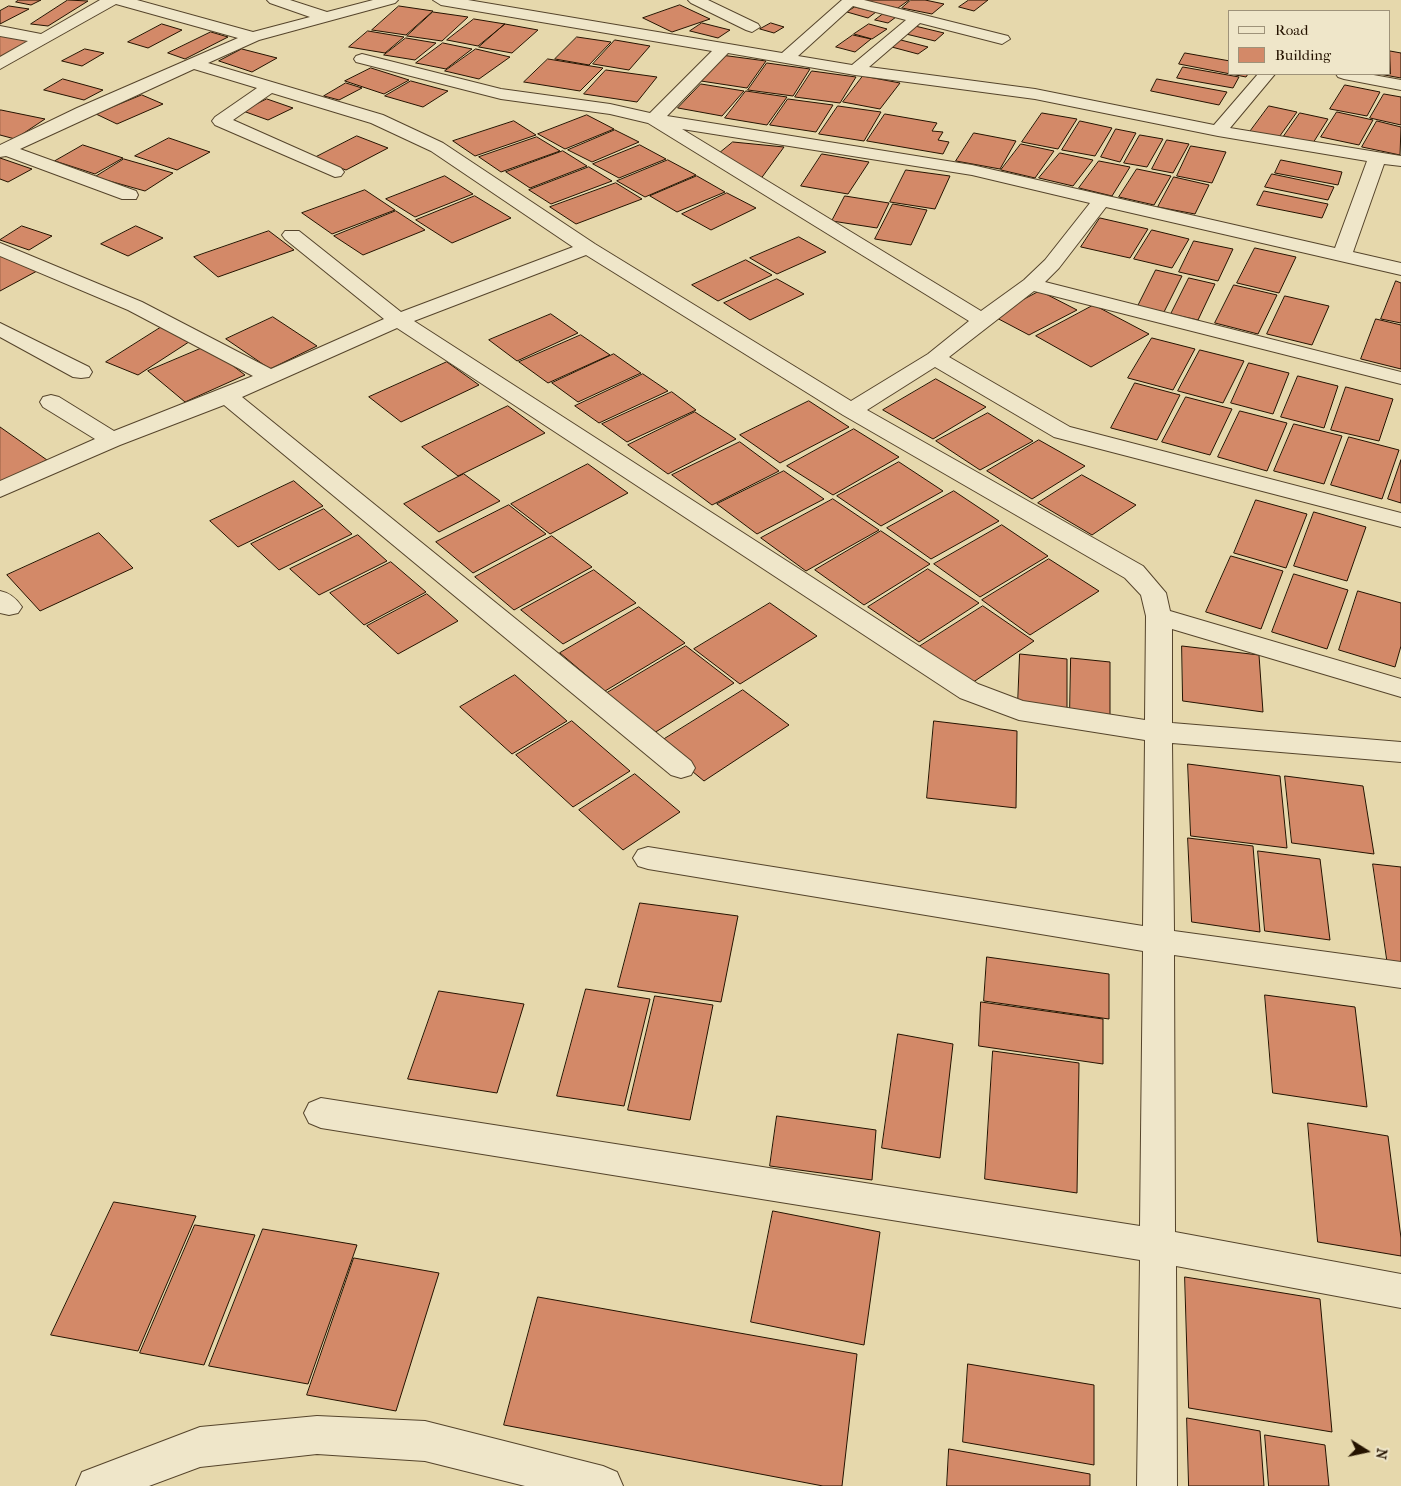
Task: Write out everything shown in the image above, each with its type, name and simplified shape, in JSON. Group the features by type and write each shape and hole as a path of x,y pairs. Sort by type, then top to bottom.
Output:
{"street":[{"path":"0,64 111,0"},
{"path":"120,0 253,37"},
{"path":"275,0 326,17"},
{"path":"3,151 82,112 253,37 390,0"},
{"path":"441,0 787,57 854,70 1035,94 1218,131 1401,161"},
{"path":"696,0 752,27"},
{"path":"787,57 850,0 1002,39"},
{"path":"854,70 917,18"},
{"path":"0,31 42,39"},
{"path":"654,119 724,48"},
{"path":"362,59 501,94 610,109 654,119 972,170 1401,268"},
{"path":"192,63 377,119 437,147 588,248 850,410 1134,572 1153,593 1159,616 1157,1486"},
{"path":"1218,131 1266,75"},
{"path":"1349,75 1401,85"},
{"path":"271,86 221,121 335,172"},
{"path":"654,119 982,320"},
{"path":"3,151 129,195"},
{"path":"1342,255 1377,158"},
{"path":"850,410 935,358 1031,284 1052,264 1102,200"},
{"path":"292,235 398,320 969,691 1019,710 1159,732 1401,752"},
{"path":"0,490 112,440 227,396 398,320 588,248"},
{"path":"0,249 134,306 271,376"},
{"path":"1031,284 1401,378"},
{"path":"0,329 81,372"},
{"path":"935,358 1062,432 1401,520"},
{"path":"227,396 681,768"},
{"path":"51,402 112,440"},
{"path":"1159,616 1401,688"},
{"path":"648,858 1158,941 1401,975"},
{"path":"321,1113 1158,1246 1401,1291"},
{"path":"96,1486 200,1447 317,1436 425,1442 603,1486"}],"building":[{"path":"19,0 41,0 31,5 16,2"},
{"path":"68,0 88,1 48,26 31,24"},
{"path":"863,0 909,0 898,8"},
{"path":"911,0 925,0 944,4 932,14 902,8"},
{"path":"969,0 988,0 974,11 959,7"},
{"path":"680,5 710,19 672,32 643,18"},
{"path":"9,6 29,9 0,24 0,11"},
{"path":"399,6 433,11 406,35 372,30"},
{"path":"855,7 876,12 868,18 847,12"},
{"path":"433,12 468,17 442,41 407,36"},
{"path":"883,14 896,17 888,23 875,20"},
{"path":"474,19 505,24 478,46 447,40"},
{"path":"702,23 730,30 718,38 690,31"},
{"path":"771,23 784,27 774,33 760,29"},
{"path":"162,24 182,30 148,48 128,42"},
{"path":"505,24 538,30 512,53 479,47"},
{"path":"869,24 887,29 872,39 854,34"},
{"path":"915,26 944,33 935,41 906,34"},
{"path":"368,31 404,37 385,53 349,47"},
{"path":"211,32 228,37 185,59 168,53"},
{"path":"853,35 871,39 855,52 836,47"},
{"path":"1,36 31,41 0,57"},
{"path":"577,37 611,42 589,65 555,59"},
{"path":"406,38 436,43 415,60 384,55"},
{"path":"897,39 928,47 918,54 888,46"},
{"path":"615,40 650,46 629,70 593,64"},
{"path":"443,43 472,49 446,69 416,63"},
{"path":"85,49 104,53 82,66 62,61"},
{"path":"242,49 277,58 252,72 219,61"},
{"path":"476,49 510,57 479,79 445,71"},
{"path":"1391,51 1401,53 1401,78 1384,75 1391,75"},
{"path":"1185,53 1228,61 1228,74 1179,64"},
{"path":"721,55 766,61 747,88 701,81"},
{"path":"548,59 603,68 580,91 524,82"},
{"path":"767,63 810,69 793,96 748,90"},
{"path":"1183,67 1239,77 1233,88 1177,78"},
{"path":"371,68 409,80 384,94 345,81"},
{"path":"606,70 657,77 637,102 584,94"},
{"path":"812,71 856,77 840,103 795,97"},
{"path":"863,76 900,83 880,109 843,102"},
{"path":"63,79 103,90 84,100 44,90"},
{"path":"1157,79 1227,92 1219,105 1151,91"},
{"path":"411,81 448,91 423,107 385,96"},
{"path":"346,83 362,88 339,100 324,96"},
{"path":"701,84 744,91 722,116 678,108"},
{"path":"1345,85 1380,92 1367,116 1330,109"},
{"path":"746,91 787,97 767,125 725,118"},
{"path":"1384,94 1401,97 1401,125 1370,118"},
{"path":"142,95 163,104 117,124 96,114"},
{"path":"267,99 293,108 268,120 243,111"},
{"path":"788,99 833,105 816,132 770,125"},
{"path":"838,106 881,112 864,141 819,134"},
{"path":"1269,106 1297,112 1277,140 1249,133"},
{"path":"0,110 45,119 15,139 0,135"},
{"path":"1337,112 1373,120 1359,145 1321,137"},
{"path":"1042,113 1077,119 1058,149 1022,142"},
{"path":"1300,113 1328,119 1313,143 1284,136"},
{"path":"885,114 937,123 932,131 943,132 938,140 949,142 943,154 867,141"},
{"path":"587,115 614,129 565,149 538,134"},
{"path":"514,121 536,135 475,156 453,141"},
{"path":"1080,121 1112,128 1095,156 1062,150"},
{"path":"1377,121 1401,127 1400,155 1362,147"},
{"path":"1116,129 1136,133 1120,162 1101,157"},
{"path":"615,130 639,142 592,162 568,150"},
{"path":"974,133 1016,141 1000,169 956,161"},
{"path":"1140,135 1163,139 1147,167 1124,163"},
{"path":"357,136 388,148 346,170 314,158"},
{"path":"537,137 560,151 501,172 479,157"},
{"path":"169,138 210,152 177,170 135,156"},
{"path":"1167,140 1189,144 1173,173 1152,169"},
{"path":"733,142 784,147 760,180 716,156"},
{"path":"1021,144 1054,151 1035,178 1001,170"},
{"path":"83,145 123,158 95,174 55,161"},
{"path":"640,145 666,159 619,178 593,164"},
{"path":"1191,146 1226,152 1212,183 1177,176"},
{"path":"563,151 587,166 530,188 506,172"},
{"path":"1060,153 1093,160 1073,186 1039,178"},
{"path":"822,154 869,162 848,194 801,186"},
{"path":"0,158 32,169 8,182 0,179"},
{"path":"124,159 173,173 145,191 95,177"},
{"path":"668,160 696,175 645,197 617,181"},
{"path":"1281,160 1342,172 1338,185 1275,173"},
{"path":"1099,161 1130,167 1112,196 1079,188"},
{"path":"589,167 612,181 551,204 529,190"},
{"path":"1137,169 1171,176 1154,205 1119,197"},
{"path":"906,170 950,176 935,209 890,202"},
{"path":"1272,174 1334,187 1328,200 1265,187"},
{"path":"445,176 473,194 415,217 386,199"},
{"path":"697,176 725,192 677,212 650,196"},
{"path":"1174,177 1209,185 1195,214 1158,207"},
{"path":"616,183 642,199 576,224 550,207"},
{"path":"365,190 395,210 332,234 302,213"},
{"path":"1264,191 1328,204 1322,218 1257,205"},
{"path":"727,193 756,208 711,230 682,214"},
{"path":"475,196 511,218 452,243 416,220"},
{"path":"845,196 889,203 877,228 832,221"},
{"path":"893,204 927,210 911,245 875,239"},
{"path":"396,211 425,230 363,255 334,236"},
{"path":"1100,218 1148,229 1130,258 1081,247"},
{"path":"22,226 52,236 29,250 0,240"},
{"path":"136,226 163,238 128,256 101,244"},
{"path":"1152,230 1189,239 1172,268 1134,259"},
{"path":"269,231 294,250 218,277 194,257"},
{"path":"799,237 826,252 777,274 750,258"},
{"path":"1194,241 1233,249 1218,281 1179,272"},
{"path":"1255,248 1296,257 1279,293 1237,283"},
{"path":"0,256 37,271 0,291"},
{"path":"746,260 772,275 718,301 692,285"},
{"path":"1156,270 1182,276 1164,312 1138,306"},
{"path":"1189,278 1215,284 1198,320 1171,314"},
{"path":"777,279 804,294 750,320 724,303"},
{"path":"1396,281 1401,283 1401,323 1381,319"},
{"path":"1234,285 1277,295 1258,334 1215,323"},
{"path":"1040,291 1077,310 1029,335 993,316"},
{"path":"1285,296 1329,306 1312,345 1267,334"},
{"path":"1094,305 1149,334 1091,367 1036,336"},
{"path":"551,314 578,333 517,361 489,340"},
{"path":"273,317 317,346 270,369 226,339"},
{"path":"1376,319 1401,325 1401,369 1361,359"},
{"path":"163,326 195,338 138,375 106,362"},
{"path":"581,335 610,355 548,383 519,362"},
{"path":"1152,338 1195,349 1173,390 1128,378"},
{"path":"207,346 245,375 185,402 148,371"},
{"path":"1200,350 1244,361 1223,403 1178,391"},
{"path":"614,354 641,373 578,402 552,383"},
{"path":"447,362 479,385 401,422 369,397"},
{"path":"1249,363 1289,373 1273,414 1231,403"},
{"path":"643,374 668,391 599,423 575,406"},
{"path":"1298,376 1338,386 1324,428 1281,417"},
{"path":"936,379 986,407 933,439 883,410"},
{"path":"1135,383 1180,395 1157,440 1111,428"},
{"path":"1346,387 1393,399 1379,441 1331,430"},
{"path":"672,392 696,410 627,442 602,424"},
{"path":"1186,397 1232,409 1210,455 1162,442"},
{"path":"809,401 849,427 780,463 740,435"},
{"path":"508,406 545,433 458,476 422,447"},
{"path":"1240,411 1287,423 1267,471 1218,457"},
{"path":"695,412 736,439 668,474 628,445"},
{"path":"988,413 1033,441 980,470 936,441"},
{"path":"1294,424 1342,436 1324,484 1274,471"},
{"path":"0,427 47,460 0,483"},
{"path":"854,429 899,457 833,495 787,466"},
{"path":"1349,437 1399,450 1382,499 1331,485"},
{"path":"1039,440 1085,466 1032,499 987,471"},
{"path":"740,442 779,471 712,505 672,475"},
{"path":"1401,460 1401,503 1388,499"},
{"path":"899,462 943,491 881,526 837,496"},
{"path":"588,464 628,493 550,534 511,504"},
{"path":"784,471 824,499 757,534 717,504"},
{"path":"464,474 500,501 439,532 404,504"},
{"path":"1082,475 1136,505 1092,535 1038,503"},
{"path":"294,481 323,506 238,547 210,521"},
{"path":"954,491 999,521 931,559 887,528"},
{"path":"833,499 879,530 806,571 761,538"},
{"path":"1256,500 1307,514 1286,568 1234,553"},
{"path":"509,505 546,534 473,573 436,542"},
{"path":"324,509 352,534 279,570 251,544"},
{"path":"1314,512 1366,527 1347,581 1294,566"},
{"path":"1002,525 1048,556 980,597 934,564"},
{"path":"881,531 930,564 864,605 815,570"},
{"path":"99,533 133,568 40,611 7,575"},
{"path":"358,535 387,561 319,595 290,569"},
{"path":"552,536 592,567 514,610 475,577"},
{"path":"1231,556 1283,571 1261,629 1206,612"},
{"path":"1049,559 1099,591 1030,635 982,600"},
{"path":"391,562 426,592 364,625 330,593"},
{"path":"928,569 979,603 919,642 868,607"},
{"path":"594,570 636,603 563,644 521,610"},
{"path":"1294,574 1348,590 1327,649 1272,632"},
{"path":"1358,591 1401,603 1401,646 1395,667 1339,650"},
{"path":"427,594 458,621 398,654 367,626"},
{"path":"770,603 817,636 740,684 694,649"},
{"path":"983,606 1034,641 966,687 914,650"},
{"path":"639,607 685,643 605,691 560,653"},
{"path":"686,646 734,683 654,733 607,693"},
{"path":"1182,646 1259,655 1263,712 1183,701"},
{"path":"1020,654 1067,659 1067,709 1018,704"},
{"path":"1071,658 1110,662 1110,716 1070,711"},
{"path":"515,675 567,721 512,754 460,707"},
{"path":"743,690 789,725 704,781 658,743"},
{"path":"572,721 630,771 573,807 516,755"},
{"path":"934,721 1017,731 1016,808 927,798"},
{"path":"1188,764 1280,776 1287,848 1191,836"},
{"path":"635,774 680,812 623,850 579,810"},
{"path":"1285,776 1363,786 1374,854 1292,843"},
{"path":"1188,838 1253,846 1260,932 1192,922"},
{"path":"1258,851 1320,859 1330,940 1265,931"},
{"path":"1373,864 1401,867 1401,968 1388,966"},
{"path":"640,903 738,916 721,1002 618,987"},
{"path":"987,957 1109,974 1109,1019 984,1001"},
{"path":"586,989 650,999 624,1106 557,1096"},
{"path":"439,991 524,1004 497,1093 408,1079"},
{"path":"1265,995 1355,1007 1367,1107 1273,1093"},
{"path":"655,996 713,1005 690,1120 628,1110"},
{"path":"981,1002 1103,1019 1103,1064 979,1046"},
{"path":"898,1034 953,1044 940,1158 882,1148"},
{"path":"993,1051 1079,1063 1077,1193 985,1179"},
{"path":"777,1116 876,1130 872,1180 770,1166"},
{"path":"1308,1123 1388,1136 1401,1238 1401,1256 1318,1242"},
{"path":"114,1202 196,1216 138,1351 51,1335"},
{"path":"773,1211 880,1232 864,1345 751,1322"},
{"path":"195,1225 255,1235 204,1365 140,1353"},
{"path":"263,1229 357,1245 308,1384 209,1366"},
{"path":"354,1258 439,1273 396,1411 307,1395"},
{"path":"1185,1277 1320,1299 1332,1432 1189,1408"},
{"path":"538,1297 857,1354 842,1486 823,1486 504,1425"},
{"path":"968,1364 1094,1385 1094,1465 963,1442"},
{"path":"1187,1418 1260,1431 1264,1486 1189,1486"},
{"path":"1265,1435 1325,1445 1329,1486 1269,1486"},
{"path":"949,1449 1090,1474 1090,1486 947,1486"}]}
